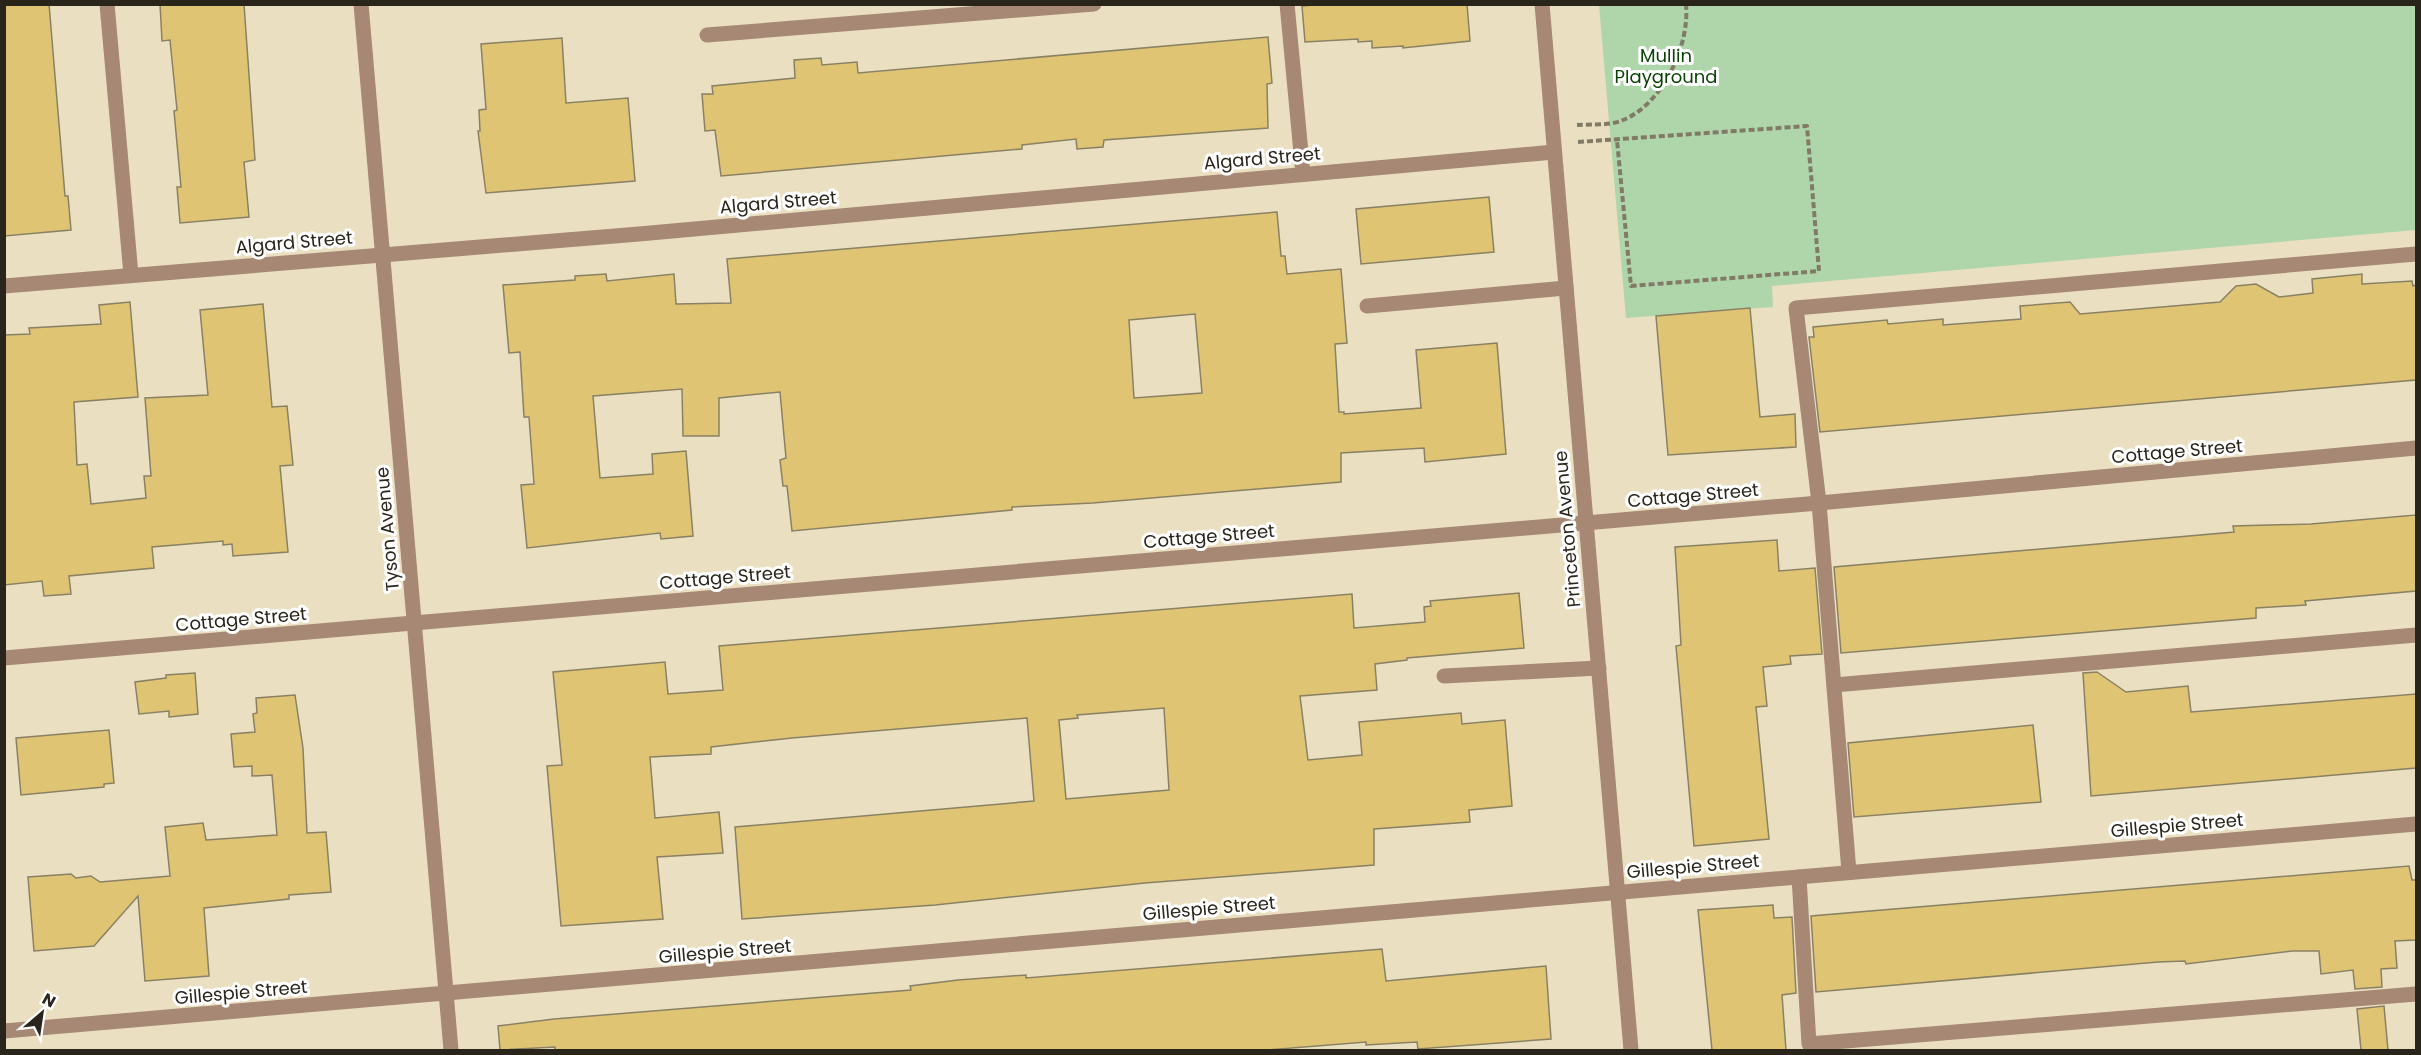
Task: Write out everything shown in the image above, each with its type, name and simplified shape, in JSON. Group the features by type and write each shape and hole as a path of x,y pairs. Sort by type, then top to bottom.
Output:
{"street":[{"path":"107,4 131,275"},
{"name":"Tyson Avenue","path":"361,4 451,1050"},
{"path":"707,35 1094,4"},
{"path":"1287,4 1303,174"},
{"name":"Princeton Avenue","path":"1542,4 1631,1050"},
{"name":"Algard Street","path":"4,286 383,253 639,234 1303,174 1554,148"},
{"path":"1849,872 1819,503 1796,308 2416,254"},
{"path":"1368,306 1566,288"},
{"name":"Cottage Street","path":"4,658 1819,503 2416,448"},
{"path":"1834,686 2416,635"},
{"path":"1444,676 1599,668"},
{"name":"Gillespie Street","path":"4,1031 447,995 2416,824"},
{"path":"1798,877 1809,1044 1839,1046 2416,994"}],"path":[{"path":"1552,127 1623,121 1651,99 1671,72 1682,49 1687,16 1686,4"},
{"path":"1554,148 1617,140 1807,126 1818,271 1631,286 1617,140"}],"green space":[{"name":"Mullin Playground","path":"1599,5 2416,5 2416,230 1772,286 1773,307 1626,318"}],"building":[{"path":"4,4 49,4 65,196 68,196 71,230 4,236"},
{"path":"160,4 244,4 255,160 244,162 249,217 180,223 177,187 181,187 174,111 177,110 170,40 162,41"},
{"path":"1467,4 1470,41 1403,48 1403,46 1372,48 1372,41 1358,42 1358,39 1305,42 1302,6"},
{"path":"1268,37 1272,83 1267,84 1268,128 1104,140 1103,147 1077,149 1076,139 1022,145 1022,149 721,176 715,130 705,131 702,94 713,94 712,86 795,78 794,60 821,58 822,65 857,62 858,73"},
{"path":"562,38 566,103 628,98 635,181 486,193 478,131 480,131 479,110 486,109 481,44"},
{"path":"1489,197 1494,252 1361,264 1356,209"},
{"path":"1277,212 1281,256 1285,256 1287,274 1341,269 1347,343 1335,344 1339,412 1344,412 1344,414 1421,408 1416,350 1497,343 1506,454 1425,462 1424,448 1341,453 1341,482 1093,503 1012,507 1012,510 792,531 787,486 783,486 780,460 786,458 780,392 719,398 719,436 683,436 682,389 593,396 600,478 653,474 652,454 686,451 693,536 661,539 660,533 527,548 521,485 534,484 529,417 524,417 520,352 509,353 503,285 575,280 575,276 606,274 607,281 674,274 676,304 731,303 727,259","holes":["1195,314 1202,393 1134,398 1129,320"]},
{"path":"2362,274 2362,284 2412,281 2413,286 2416,285 2416,380 1820,432 1809,337 1814,337 1813,327 1887,320 1888,324 1943,319 1943,325 2021,319 2020,306 2070,302 2080,314 2220,302 2236,286 2256,284 2279,297 2313,293 2312,279"},
{"path":"130,302 138,397 74,402 77,465 87,464 91,504 146,498 144,476 151,476 145,398 208,395 200,310 263,304 272,407 287,406 293,465 280,466 288,552 233,556 232,544 223,545 223,541 152,547 154,568 69,576 71,594 44,596 42,581 4,585 4,335 30,334 29,328 101,324 99,305"},
{"path":"1750,308 1760,417 1795,414 1796,447 1668,455 1656,316"},
{"path":"2416,515 2416,591 2305,601 2306,605 2256,608 2256,618 1841,653 1834,567 2234,532 2233,526 2311,524"},
{"path":"1777,540 1779,571 1815,568 1822,654 1790,656 1791,664 1763,667 1767,706 1756,707 1769,839 1694,846 1676,646 1681,645 1675,547"},
{"path":"1519,593 1524,648 1407,658 1407,660 1375,664 1377,690 1300,696 1308,760 1362,755 1359,722 1461,713 1462,724 1505,720 1512,806 1469,810 1470,822 1374,829 1374,865 1145,883 935,905 742,919 735,827 1034,801 1027,718 792,738 711,747 711,754 650,757 655,818 719,812 723,853 657,857 663,919 561,926 547,766 562,765 553,672 665,662 668,694 723,690 719,646 1352,594 1354,628 1425,622 1424,607 1431,606 1430,601","holes":["1164,708 1169,790 1066,799 1059,720 1078,718 1077,715"]},
{"path":"2097,672 2126,692 2188,686 2191,712 2416,694 2416,768 2091,796 2083,673"},
{"path":"195,673 198,714 169,717 169,711 139,714 135,682 166,678 166,675"},
{"path":"295,695 303,748 307,833 326,832 331,892 289,895 289,899 204,908 209,976 145,981 138,896 94,946 34,951 28,877 71,874 76,878 91,876 100,882 170,876 165,827 203,823 206,840 277,835 272,775 252,776 252,766 234,767 231,734 255,732 253,714 257,713 256,698"},
{"path":"2033,725 2041,802 1854,817 1848,743"},
{"path":"109,730 114,783 104,784 104,787 21,795 16,738"},
{"path":"2409,866 2412,880 2416,880 2416,940 2395,941 2397,968 2381,969 2382,987 2355,989 2353,970 2321,974 2319,951 2292,951 2186,964 2185,961 2158,962 1816,992 1811,916"},
{"path":"1773,905 1774,918 1792,917 1796,993 1782,995 1786,1050 1712,1050 1698,910"},
{"path":"1382,949 1386,981 1546,966 1551,1039 1418,1049 1417,1042 1366,1045 1366,1042 1268,1050 555,1050 555,1047 500,1050 498,1026 554,1019 911,990 910,986 958,980 1026,975 1026,978"},
{"path":"2384,1006 2388,1050 2361,1050 2357,1009"}]}
